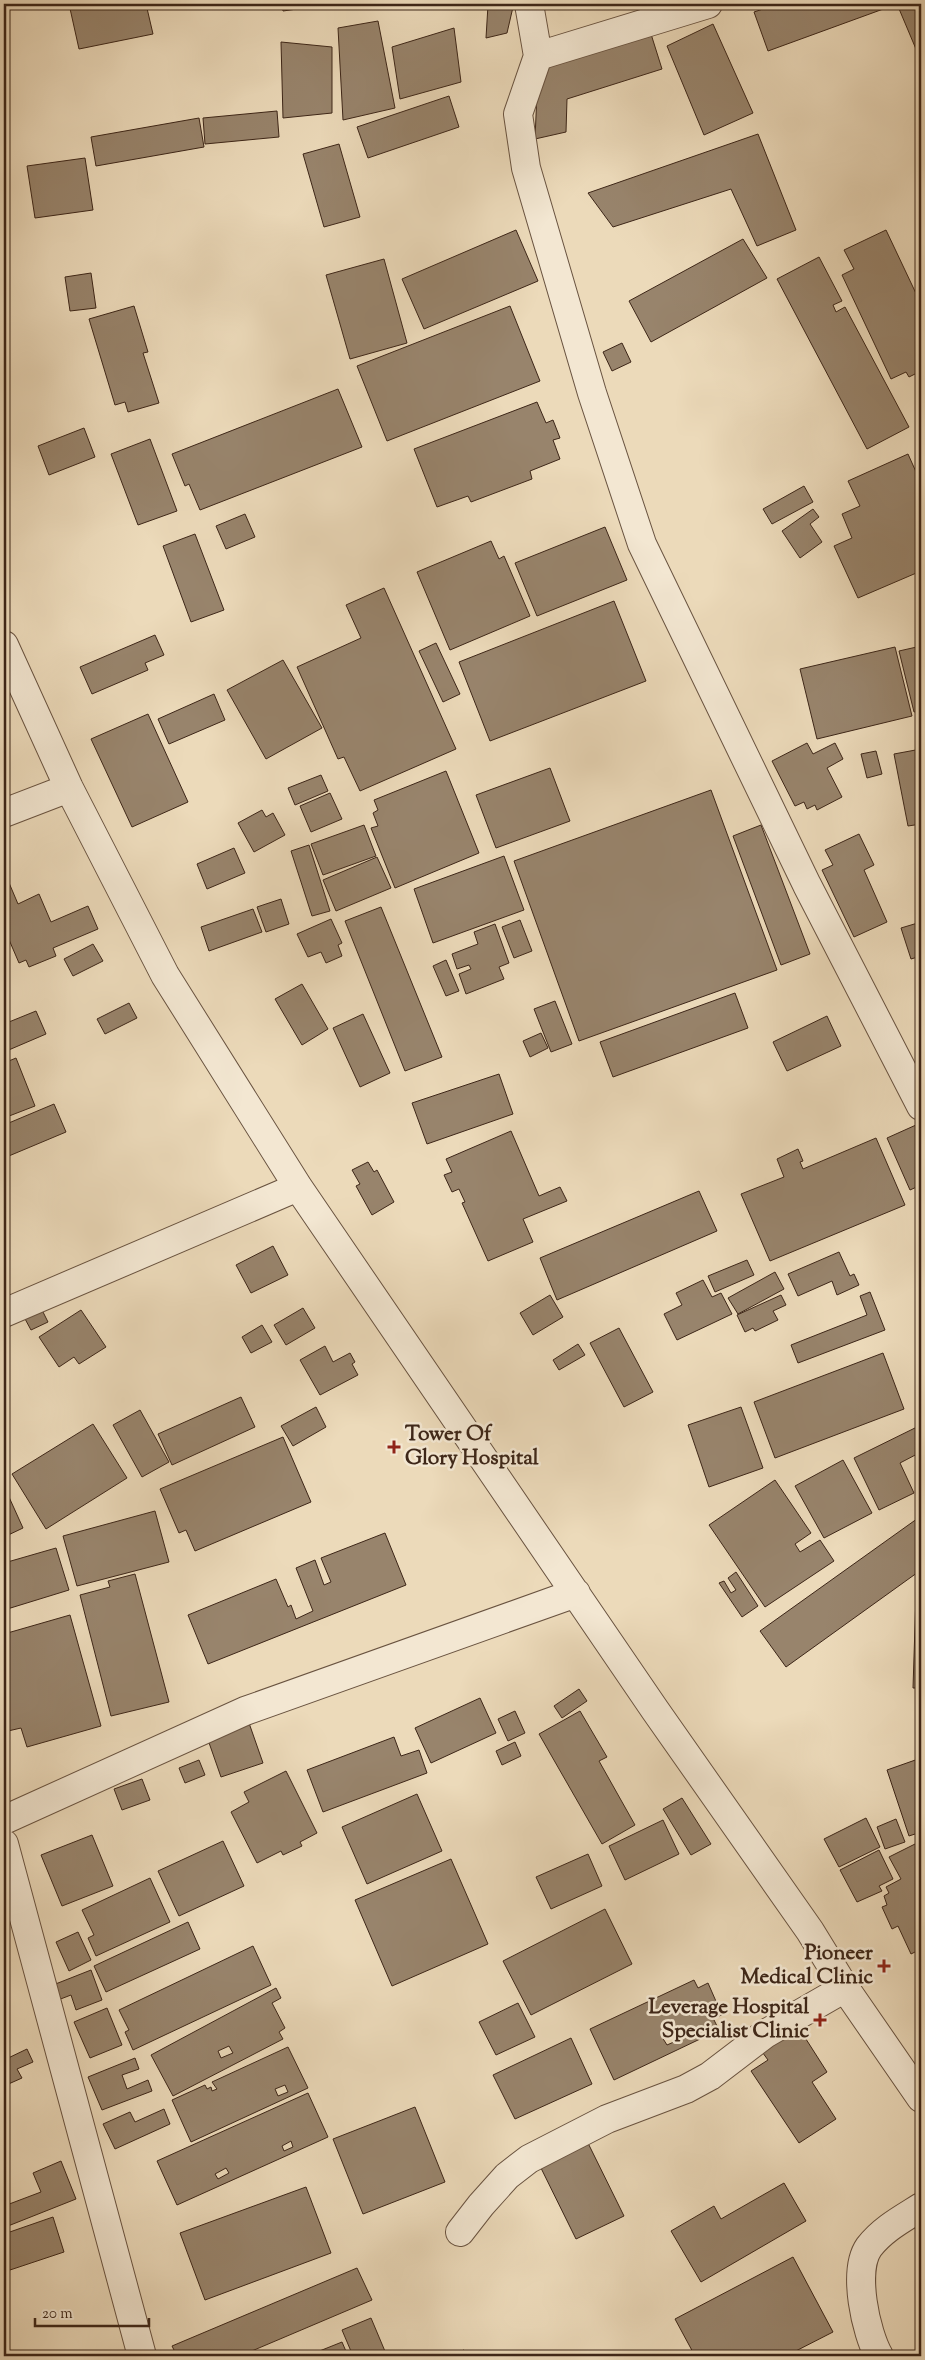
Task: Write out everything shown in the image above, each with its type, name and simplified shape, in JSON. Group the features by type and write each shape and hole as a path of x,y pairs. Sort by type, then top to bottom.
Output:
{"street":[{"path":"529,4 538,56 518,114 526,168 592,393 642,544 807,885 921,1106"},
{"path":"538,56 708,4"},
{"path":"4,645 70,788 165,975 298,1187 655,1710 810,1931 845,1988 921,2098"},
{"path":"4,813 70,788"},
{"path":"4,1313 298,1187"},
{"path":"4,1820 245,1711 576,1594"},
{"path":"4,1844 142,2356"},
{"path":"460,2232 481,2204 507,2176 529,2159 607,2119 686,2089 710,2076 765,2034 845,1988"},
{"path":"878,2356 864,2310 861,2273 863,2265 868,2249 890,2226 921,2207"}],"building":[{"path":"69,4 146,4 153,34 79,49"},
{"path":"282,4 332,4 283,11"},
{"path":"778,4 897,4 768,51 754,12"},
{"path":"897,4 921,4 921,61"},
{"path":"488,5 513,7 507,33 486,38"},
{"path":"378,21 395,108 343,120 338,28"},
{"path":"713,24 753,113 704,135 667,46"},
{"path":"454,28 461,82 400,99 392,47"},
{"path":"651,34 662,69 567,99 566,132 535,139 538,70"},
{"path":"281,42 332,47 332,113 283,118"},
{"path":"449,96 459,127 368,158 357,127"},
{"path":"277,111 279,137 205,144 203,118"},
{"path":"199,118 204,147 96,166 91,137"},
{"path":"758,134 796,230 757,246 731,189 613,227 588,193"},
{"path":"339,144 360,217 324,227 303,154"},
{"path":"85,158 93,210 35,218 27,166"},
{"path":"516,230 538,281 424,329 402,279"},
{"path":"886,230 921,304 921,371 909,377 906,372 891,379 842,275 854,269 844,250"},
{"path":"743,239 767,278 651,342 629,301"},
{"path":"819,257 842,301 833,305 836,312 845,307 909,427 867,449 777,279"},
{"path":"384,259 407,343 350,359 326,275"},
{"path":"91,273 96,308 70,311 65,277"},
{"path":"134,306 148,352 143,353 159,403 128,412 125,402 115,405 89,319"},
{"path":"510,306 540,381 387,441 357,366"},
{"path":"622,343 631,362 612,371 603,352"},
{"path":"338,389 362,447 200,510 189,484 185,486 172,454"},
{"path":"537,402 546,423 553,420 560,438 553,440 560,459 530,471 532,479 471,502 468,496 437,507 414,449"},
{"path":"84,428 95,457 49,475 38,446"},
{"path":"921,430 921,445 916,432"},
{"path":"150,439 177,511 138,525 111,454"},
{"path":"908,454 921,483 921,571 858,598 834,546 852,538 842,514 860,506 848,481"},
{"path":"804,486 813,502 772,524 763,509"},
{"path":"813,509 819,517 810,524 822,542 800,558 782,531"},
{"path":"245,514 255,537 226,549 216,526"},
{"path":"605,527 627,580 537,616 515,563"},
{"path":"195,534 224,610 191,622 163,546"},
{"path":"491,541 499,559 504,556 530,616 450,650 417,572"},
{"path":"384,588 456,749 360,791 344,757 338,759 297,667 361,638 346,605"},
{"path":"614,601 646,681 490,741 459,662"},
{"path":"155,635 164,655 145,663 148,670 92,694 80,667"},
{"path":"436,643 460,694 443,702 419,651"},
{"path":"921,646 921,711 914,712 899,651"},
{"path":"895,647 912,716 817,739 800,669"},
{"path":"283,660 322,728 266,759 227,690"},
{"path":"214,694 225,720 169,744 158,719"},
{"path":"148,714 188,802 132,827 91,739"},
{"path":"807,743 813,754 835,743 843,759 827,768 842,797 817,810 815,805 807,809 804,802 795,806 772,761"},
{"path":"921,749 921,813 919,813 921,824 908,826 894,754"},
{"path":"876,751 882,774 867,778 861,754"},
{"path":"550,768 570,821 496,848 476,795"},
{"path":"446,771 479,853 395,888 371,828 378,826 373,813 378,810 374,800"},
{"path":"321,775 328,791 295,805 288,788"},
{"path":"711,790 777,970 579,1041 514,861"},
{"path":"330,793 342,819 311,832 300,806"},
{"path":"262,810 266,817 273,813 285,835 254,852 238,823"},
{"path":"364,825 376,856 323,875 311,844"},
{"path":"761,825 810,954 781,965 733,836"},
{"path":"859,834 874,865 864,870 887,922 854,937 822,870 833,865 825,850"},
{"path":"309,845 330,911 312,916 291,851"},
{"path":"234,848 245,873 207,889 197,864"},
{"path":"504,856 524,910 433,943 414,889"},
{"path":"377,857 391,888 336,911 323,880"},
{"path":"4,871 18,904 39,894 51,922 88,906 98,929 53,948 56,956 29,967 26,960 19,963 4,928"},
{"path":"281,899 289,924 266,932 257,907"},
{"path":"381,907 442,1057 405,1071 345,921"},
{"path":"253,909 262,932 209,951 201,927"},
{"path":"331,919 342,943 338,945 342,956 326,963 321,952 308,957 297,934"},
{"path":"520,920 532,951 514,958 502,927"},
{"path":"921,922 921,956 911,959 901,928"},
{"path":"495,924 509,963 499,967 504,979 466,994 459,974 471,969 469,965 457,969 452,954 478,944 474,932"},
{"path":"93,944 103,961 73,976 64,959"},
{"path":"446,960 459,991 446,996 433,966"},
{"path":"302,984 328,1029 302,1045 275,999"},
{"path":"735,993 748,1028 613,1077 600,1042"},
{"path":"555,1001 572,1044 551,1052 534,1009"},
{"path":"129,1003 137,1018 105,1034 97,1019"},
{"path":"36,1011 46,1034 4,1052 4,1024"},
{"path":"363,1014 390,1073 360,1087 333,1028"},
{"path":"827,1016 841,1046 787,1071 773,1042"},
{"path":"541,1033 548,1048 530,1057 523,1041"},
{"path":"16,1058 35,1106 4,1118 4,1063"},
{"path":"499,1074 513,1114 427,1144 412,1103"},
{"path":"54,1104 66,1132 4,1158 4,1125"},
{"path":"916,1125 921,1135 921,1185 910,1190 887,1138"},
{"path":"511,1131 539,1196 560,1187 567,1201 523,1219 533,1242 488,1261 462,1203 465,1202 459,1189 452,1192 444,1175 452,1172 446,1159"},
{"path":"876,1138 905,1205 770,1261 741,1194 784,1177 777,1159 798,1149 803,1161 800,1162 803,1169"},
{"path":"368,1162 374,1172 377,1170 394,1202 372,1215 356,1186 360,1184 352,1170"},
{"path":"699,1191 717,1231 557,1300 540,1258"},
{"path":"4,1242 9,1254 4,1257"},
{"path":"273,1246 288,1275 251,1293 236,1265"},
{"path":"839,1252 850,1276 854,1274 859,1285 837,1295 832,1281 798,1296 788,1274"},
{"path":"747,1260 754,1275 715,1292 708,1276"},
{"path":"775,1272 784,1289 738,1314 728,1298"},
{"path":"703,1280 712,1297 721,1293 732,1314 677,1340 664,1314 682,1305 676,1293"},
{"path":"870,1292 885,1330 798,1363 791,1345 867,1315 860,1296"},
{"path":"550,1295 563,1317 533,1335 520,1313"},
{"path":"781,1295 786,1305 773,1311 778,1320 755,1331 753,1328 745,1332 737,1315"},
{"path":"41,1308 48,1322 31,1330 24,1317"},
{"path":"303,1308 315,1328 286,1345 274,1325"},
{"path":"81,1310 106,1347 79,1364 74,1357 59,1367 39,1337"},
{"path":"262,1325 272,1342 251,1353 242,1337"},
{"path":"619,1328 653,1392 624,1407 590,1343"},
{"path":"578,1344 585,1355 559,1370 553,1360"},
{"path":"325,1346 333,1362 350,1353 355,1362 352,1364 358,1375 320,1395 300,1360"},
{"path":"883,1353 904,1409 775,1458 754,1402"},
{"path":"241,1397 255,1427 172,1465 158,1434"},
{"path":"316,1407 326,1427 293,1446 281,1426"},
{"path":"741,1407 763,1468 709,1487 688,1425"},
{"path":"140,1410 169,1462 142,1477 113,1425"},
{"path":"93,1424 127,1478 46,1529 12,1474"},
{"path":"921,1425 921,1452 900,1463 914,1493 879,1510 854,1458"},
{"path":"283,1437 311,1502 195,1551 186,1530 179,1533 160,1489"},
{"path":"843,1460 872,1513 824,1538 795,1486"},
{"path":"775,1480 811,1533 795,1544 800,1552 820,1540 834,1561 765,1607 709,1525"},
{"path":"4,1486 23,1528 4,1537"},
{"path":"155,1511 169,1562 77,1586 63,1536"},
{"path":"921,1516 921,1570 786,1667 760,1631"},
{"path":"385,1533 406,1585 208,1664 188,1615 276,1579 288,1607 291,1605 296,1619 313,1611 296,1568 315,1560 324,1585 331,1582 321,1558"},
{"path":"56,1548 69,1590 4,1610 4,1563"},
{"path":"736,1572 758,1606 742,1617 719,1583 724,1581 731,1593 736,1590 728,1578"},
{"path":"135,1574 169,1702 111,1716 80,1595 110,1587 108,1581"},
{"path":"916,1594 921,1594 921,1688 913,1688"},
{"path":"70,1615 101,1726 27,1747 21,1728 8,1731 4,1716 4,1634"},
{"path":"579,1689 587,1701 562,1718 554,1706"},
{"path":"480,1698 496,1733 431,1763 415,1728"},
{"path":"515,1711 525,1733 508,1741 498,1719"},
{"path":"580,1711 607,1757 599,1761 635,1825 602,1844 539,1734"},
{"path":"249,1723 263,1763 221,1777 207,1737"},
{"path":"394,1737 401,1756 419,1750 427,1773 323,1812 307,1770"},
{"path":"515,1742 521,1756 502,1765 496,1751"},
{"path":"921,1758 921,1832 909,1836 887,1770"},
{"path":"199,1760 205,1775 185,1783 179,1768"},
{"path":"286,1771 317,1833 300,1842 302,1846 283,1855 281,1851 257,1863 231,1812 249,1802 244,1792"},
{"path":"142,1779 150,1800 122,1810 114,1789"},
{"path":"417,1794 442,1851 367,1884 342,1827"},
{"path":"682,1798 711,1844 691,1855 663,1809"},
{"path":"866,1818 880,1847 839,1867 824,1839"},
{"path":"896,1819 905,1842 885,1849 877,1827"},
{"path":"663,1820 679,1854 625,1880 609,1846"},
{"path":"92,1835 113,1886 62,1906 41,1855"},
{"path":"223,1841 244,1886 179,1916 158,1871"},
{"path":"921,1841 921,1949 911,1954 898,1926 892,1929 882,1907 887,1905 884,1896 889,1893 886,1887 901,1879 889,1857"},
{"path":"879,1850 893,1879 879,1886 882,1891 857,1902 840,1870"},
{"path":"588,1854 602,1886 551,1909 536,1877"},
{"path":"451,1859 488,1944 392,1986 355,1900"},
{"path":"150,1878 170,1922 96,1956 88,1938 94,1935 82,1910"},
{"path":"605,1909 632,1964 531,2015 503,1961"},
{"path":"188,1922 200,1949 106,1992 94,1966"},
{"path":"78,1932 91,1960 69,1971 56,1942"},
{"path":"253,1946 271,1985 133,2050 125,2032 129,2030 119,2010"},
{"path":"91,1970 102,2000 76,2010 71,1995 58,2000 53,1985"},
{"path":"694,1980 698,1988 708,1983 722,2015 713,2018 719,2030 614,2080 590,2029","holes":["671,2032 676,2041 667,2045 662,2037"]},
{"path":"276,1988 281,1998 272,2003 285,2028 279,2032 283,2039 173,2096 151,2055","holes":["229,2046 233,2053 221,2058 218,2051"]},
{"path":"518,2003 535,2037 496,2055 479,2022"},
{"path":"107,2008 122,2045 90,2058 74,2022"},
{"path":"797,2025 827,2072 812,2082 836,2119 799,2143 751,2071 768,2060 760,2049"},
{"path":"571,2038 592,2084 515,2119 493,2075"},
{"path":"288,2047 308,2088 191,2142 172,2100 205,2085 207,2089 211,2087 212,2091 217,2089 212,2082","holes":["285,2085 288,2092 278,2096 275,2089"]},
{"path":"27,2049 33,2062 17,2069 22,2078 4,2086 4,2060"},
{"path":"135,2058 139,2069 122,2075 127,2089 148,2080 152,2091 102,2110 88,2077"},
{"path":"308,2093 328,2137 177,2205 157,2161","holes":["291,2141 293,2147 284,2151 282,2146","226,2168 229,2173 218,2179 215,2174"]},
{"path":"415,2107 445,2182 363,2214 333,2139"},
{"path":"164,2109 170,2124 115,2149 103,2124 130,2112 135,2122"},
{"path":"585,2137 624,2216 576,2239 537,2160"},
{"path":"61,2161 76,2199 8,2226 4,2215 4,2206 41,2192 33,2173"},
{"path":"784,2183 806,2221 701,2282 671,2231 714,2206 721,2219"},
{"path":"306,2187 331,2253 205,2300 180,2233"},
{"path":"53,2217 64,2252 10,2270 4,2253 4,2234"},
{"path":"793,2257 833,2332 786,2356 695,2356 675,2319"},
{"path":"357,2268 372,2300 240,2356 177,2356 172,2346"},
{"path":"371,2318 387,2356 353,2356 342,2330"},
{"path":"342,2342 348,2356 307,2356"},
{"path":"464,2350 467,2356 446,2356"},
{"path":"489,2351 491,2356 474,2356"}],"place":[{"name":"Tower Of Glory Hospital","path":"394,1447"},
{"name":"Pioneer Medical Clinic","path":"884,1966"},
{"name":"Leverage Hospital Specialist Clinic","path":"820,2020"}]}
